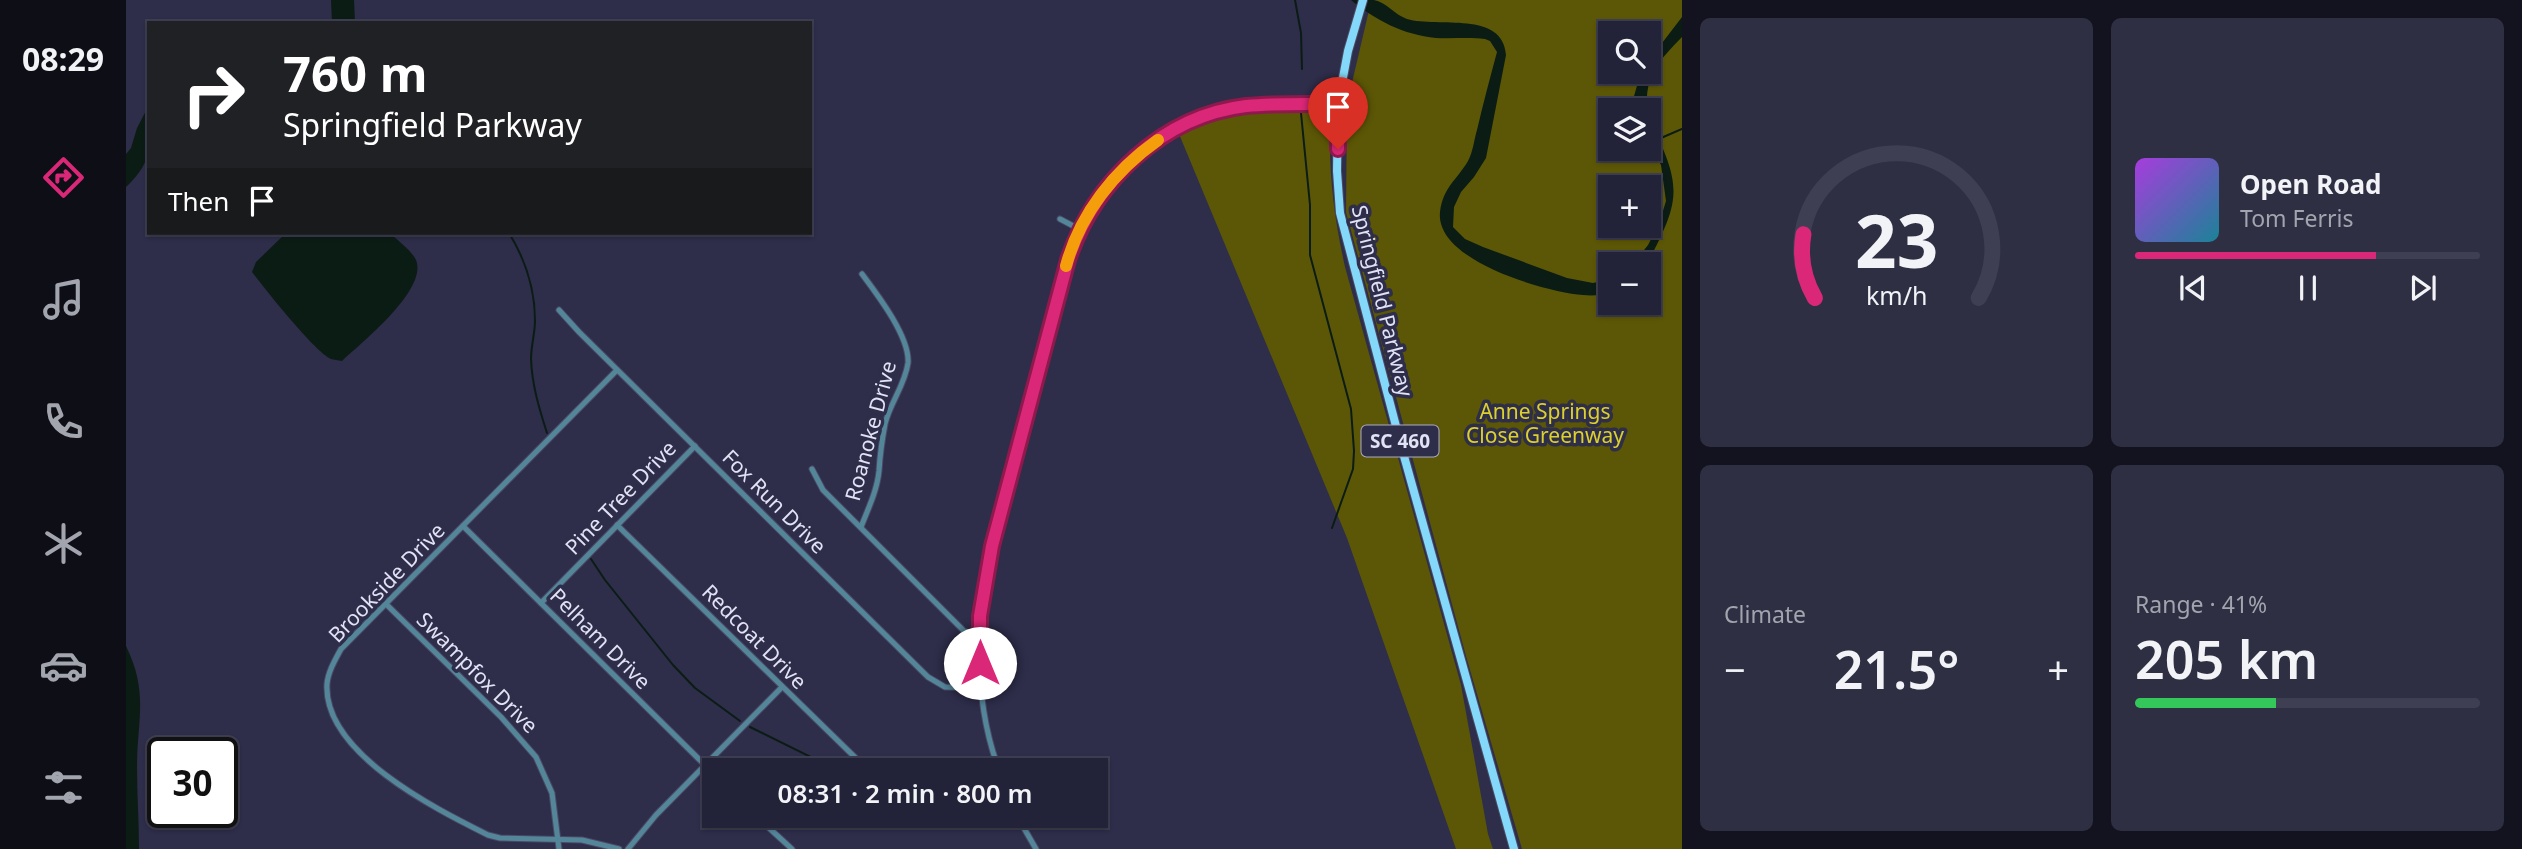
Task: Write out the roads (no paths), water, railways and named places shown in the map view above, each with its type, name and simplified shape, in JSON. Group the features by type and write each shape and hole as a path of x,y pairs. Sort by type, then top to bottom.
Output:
{"main road":[{"name":"Springfield Parkway","path":"1363,0 1348,51 1338,104 1337,171 1340,213 1514,849"}],"street":[{"path":"994,758 980,688 979,638 982,603 992,546 1066,268 1079,229 1119,172 1156,141 1191,122 1245,106 1338,104"},
{"path":"1060,219 1079,229"},
{"name":"Roanoke Drive","path":"862,274 889,310 906,349 908,363 886,419 879,453 879,472 861,527 964,631 979,638"},
{"name":"Fox Run Drive","path":"559,310 928,677 945,687 980,688"},
{"name":"Brookside Drive","path":"617,370 341,649 331,668 327,693 339,728 383,773 405,791 472,827 488,835 510,840 582,840 619,849"},
{"name":"Pine Tree Drive","path":"541,603 695,446"},
{"path":"812,469 823,490 861,527"},
{"name":"Redcoat Drive","path":"617,525 856,758"},
{"name":"Pelham Drive","path":"463,526 702,762"},
{"name":"Swampfox Drive","path":"386,604 527,744 542,768 552,793 559,849"},
{"path":"712,758 782,687"},
{"path":"628,849 656,815 702,768"},
{"path":"769,828 792,849"},
{"path":"1024,828 1036,849"}],"waterway":[{"path":"1295,0 1301,33 1302,69"},
{"path":"1301,113 1310,205 1310,255 1351,409 1353,469 1332,528"},
{"path":"1661,138 1682,129"},
{"path":"510,235 520,253 531,286 535,321 532,369 536,396 547,433"},
{"path":"591,559 673,665 695,688 740,721"},
{"path":"750,727 813,758"}],"park label":[{"name":"Anne Springs Close Greenway","path":"1545,424"}]}
